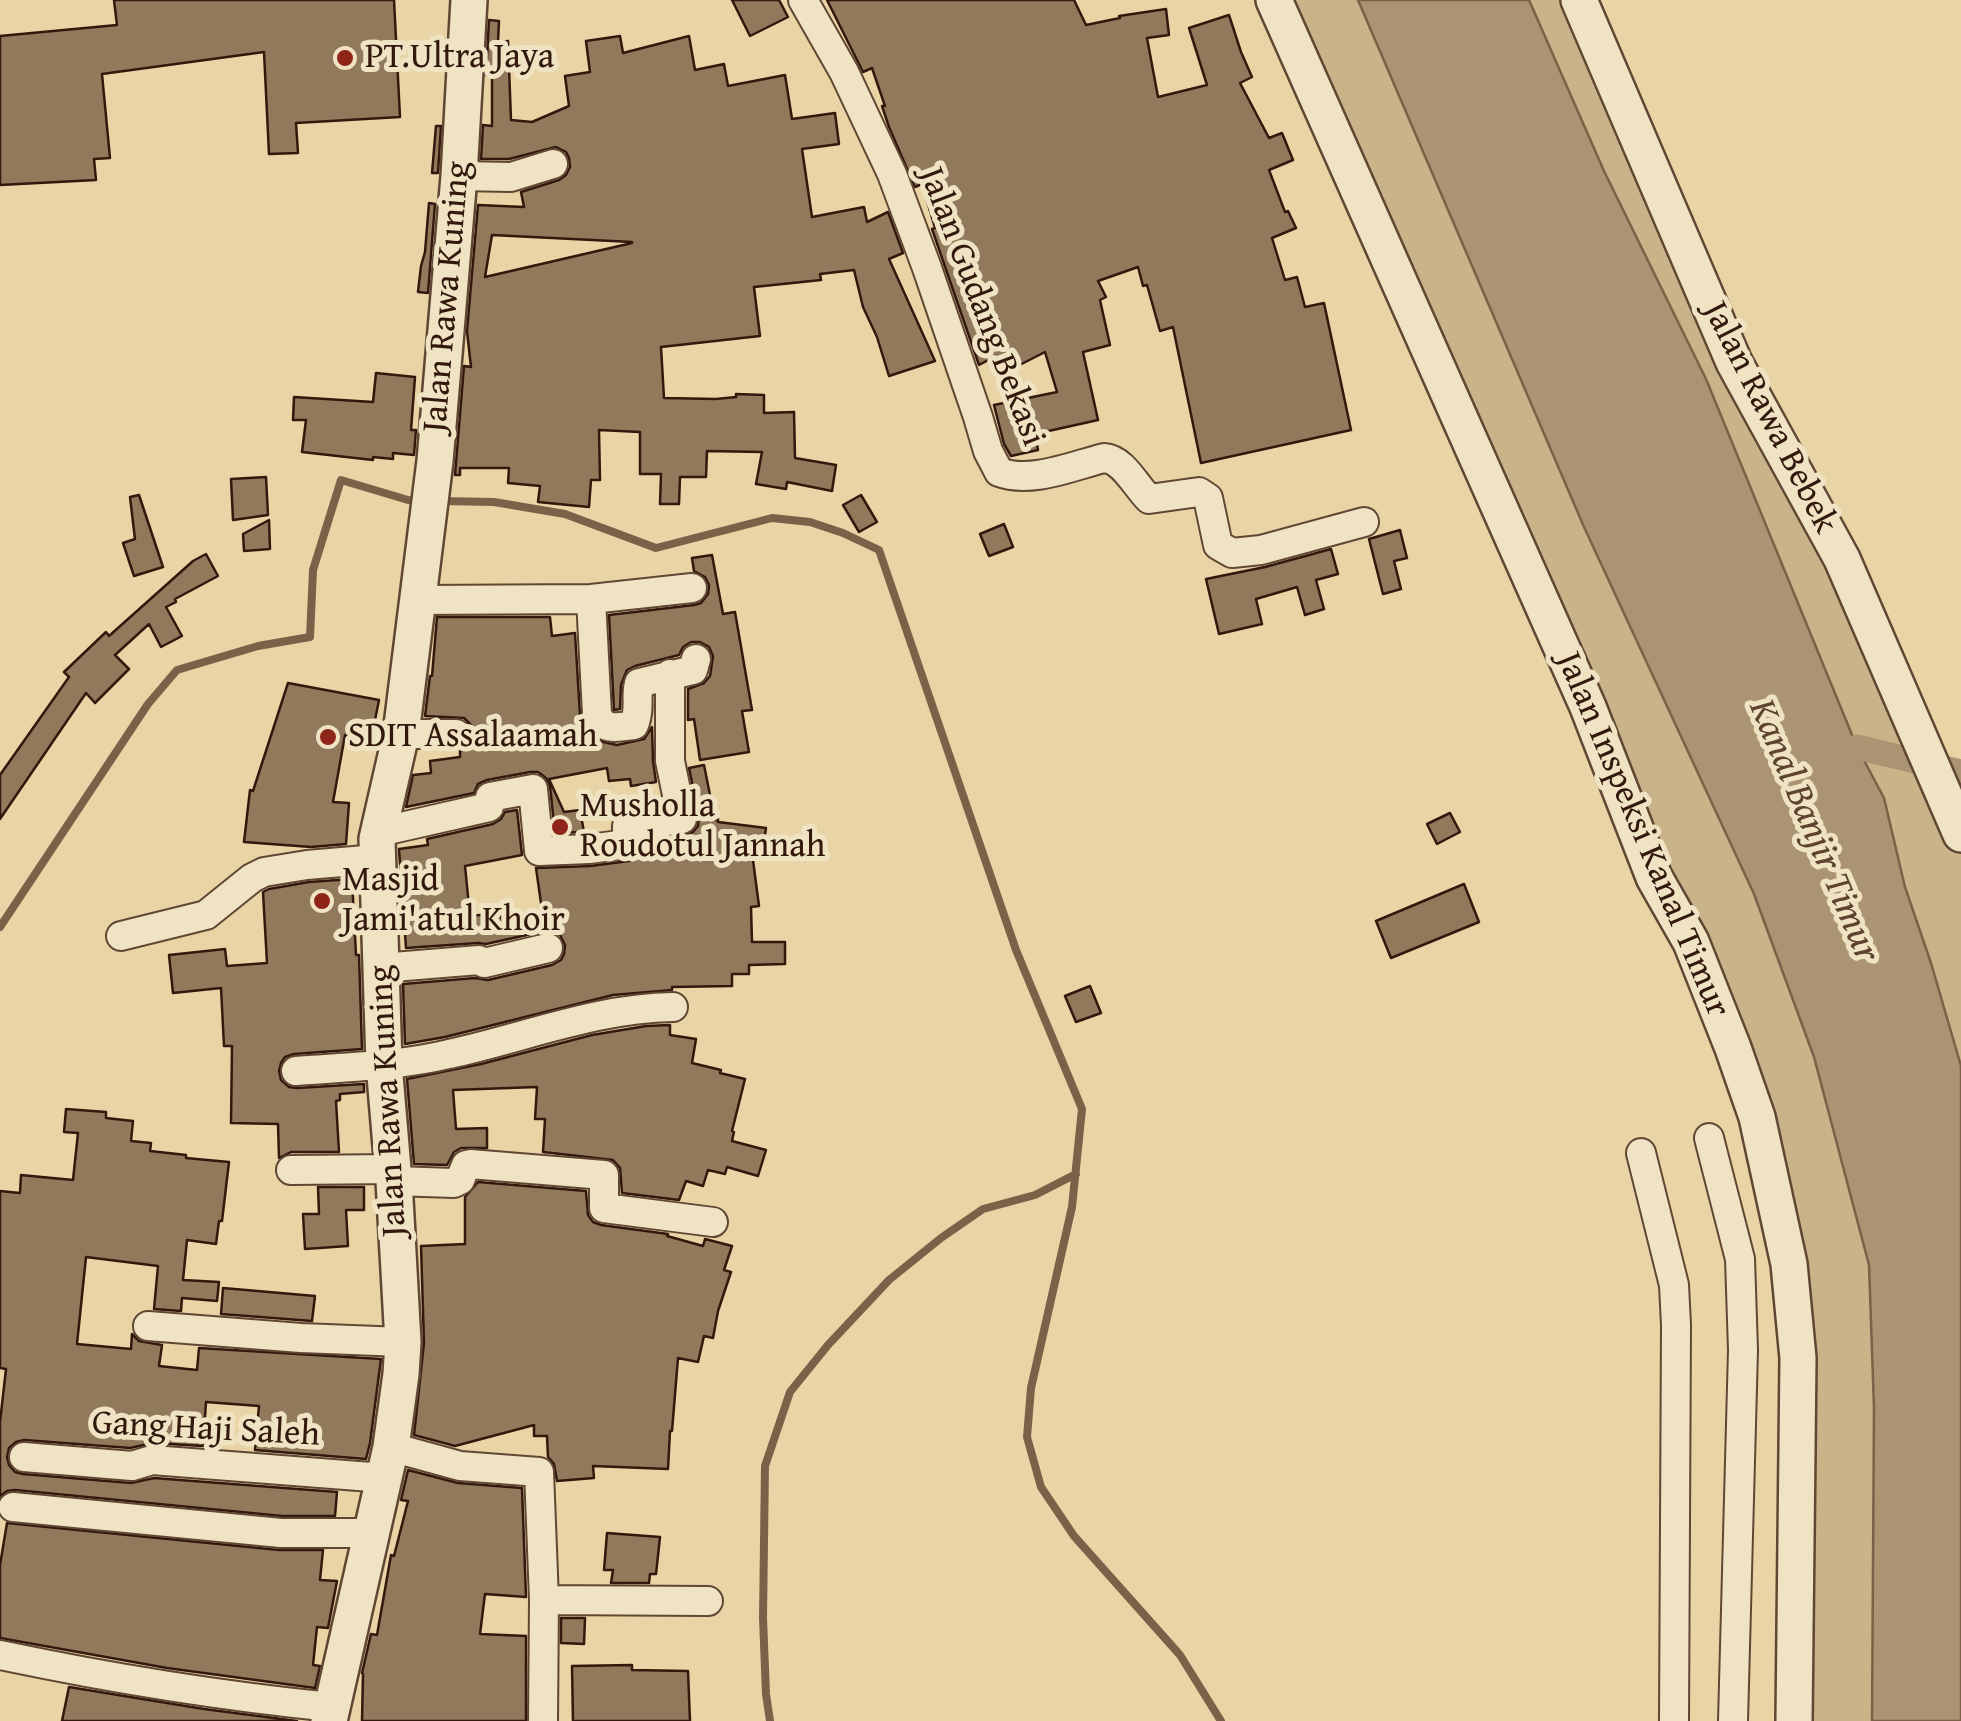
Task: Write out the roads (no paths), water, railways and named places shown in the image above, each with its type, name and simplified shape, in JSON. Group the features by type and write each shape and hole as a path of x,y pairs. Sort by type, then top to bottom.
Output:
{"street":[{"name":"Jalan Rawa Kuning","path":"330,1714 388,1463 403,1342 384,1064 378,846 402,734 435,461 469,0"},
{"name":"Jalan Gudang Bekasi","path":"803,0 844,72 892,174 928,268 988,451 999,472 1011,476 1041,474 1112,458 1149,498 1199,492 1208,498 1218,545 1232,553 1262,550 1364,522"},
{"name":"Jalan Inspeksi Kanal Timur","path":"1274,0 1588,707 1654,878 1691,942 1756,1117 1789,1264 1798,1358 1794,1721"},
{"name":"Jalan Rawa Bebek","path":"1579,0 1734,362 1842,559 1957,824"},
{"path":"459,176 511,177 552,164"},
{"path":"417,600 591,599 692,588"},
{"path":"591,599 598,714 605,726 634,725 639,708 639,682 693,670 696,659"},
{"path":"121,936 206,915 264,872 378,846 488,807 490,797 533,789 538,851 627,844 627,826 682,819 670,761 670,674"},
{"path":"402,734 456,734"},
{"path":"381,968 480,960 484,963 548,948"},
{"path":"296,1071 444,1056 620,1010 673,1007"},
{"path":"1709,1138 1740,1259 1742,1292 1734,1721"},
{"path":"1641,1153 1674,1285 1674,1721"},
{"path":"291,1170 393,1175 454,1183 460,1180 468,1164 604,1175 604,1208 713,1222"},
{"path":"148,1326 403,1342"},
{"name":"Gang Haji Saleh","path":"24,1457 132,1466 152,1460 388,1463 538,1471 544,1600"},
{"path":"13,1507 282,1533 371,1533"},
{"path":"543,1721 544,1600 708,1601"},
{"path":"0,1654 330,1714"}],"water":[{"name":"Kanal Banjir Timur","path":"1358,0 1529,0 1604,171 1706,379 1857,747 1884,798 1905,887 1961,1066 1961,1721 1872,1721 1874,1408 1869,1265 1814,1057 1754,894 1584,527"}],"waterway":[{"path":"0,927 148,704 177,670 258,646 310,637 313,570 341,480 422,501"},
{"path":"441,501 494,502 565,514 656,548 772,518 810,522 879,550 1016,950 1082,1109 1072,1207 1031,1388 1027,1437 1041,1487 1074,1536 1180,1655 1221,1721"},
{"path":"1857,747 1961,772"},
{"path":"770,1721 763,1618 765,1466 790,1392 889,1280 941,1238 983,1209 1035,1195 1076,1174"}],"place":[{"name":"PT.Ultra Jaya","path":"345,58"},
{"name":"SDIT Assalaamah","path":"328,737"},
{"name":"Musholla Roudotul Jannah","path":"560,827"},
{"name":"Masjid Jami'atul Khoir","path":"322,901"}]}
